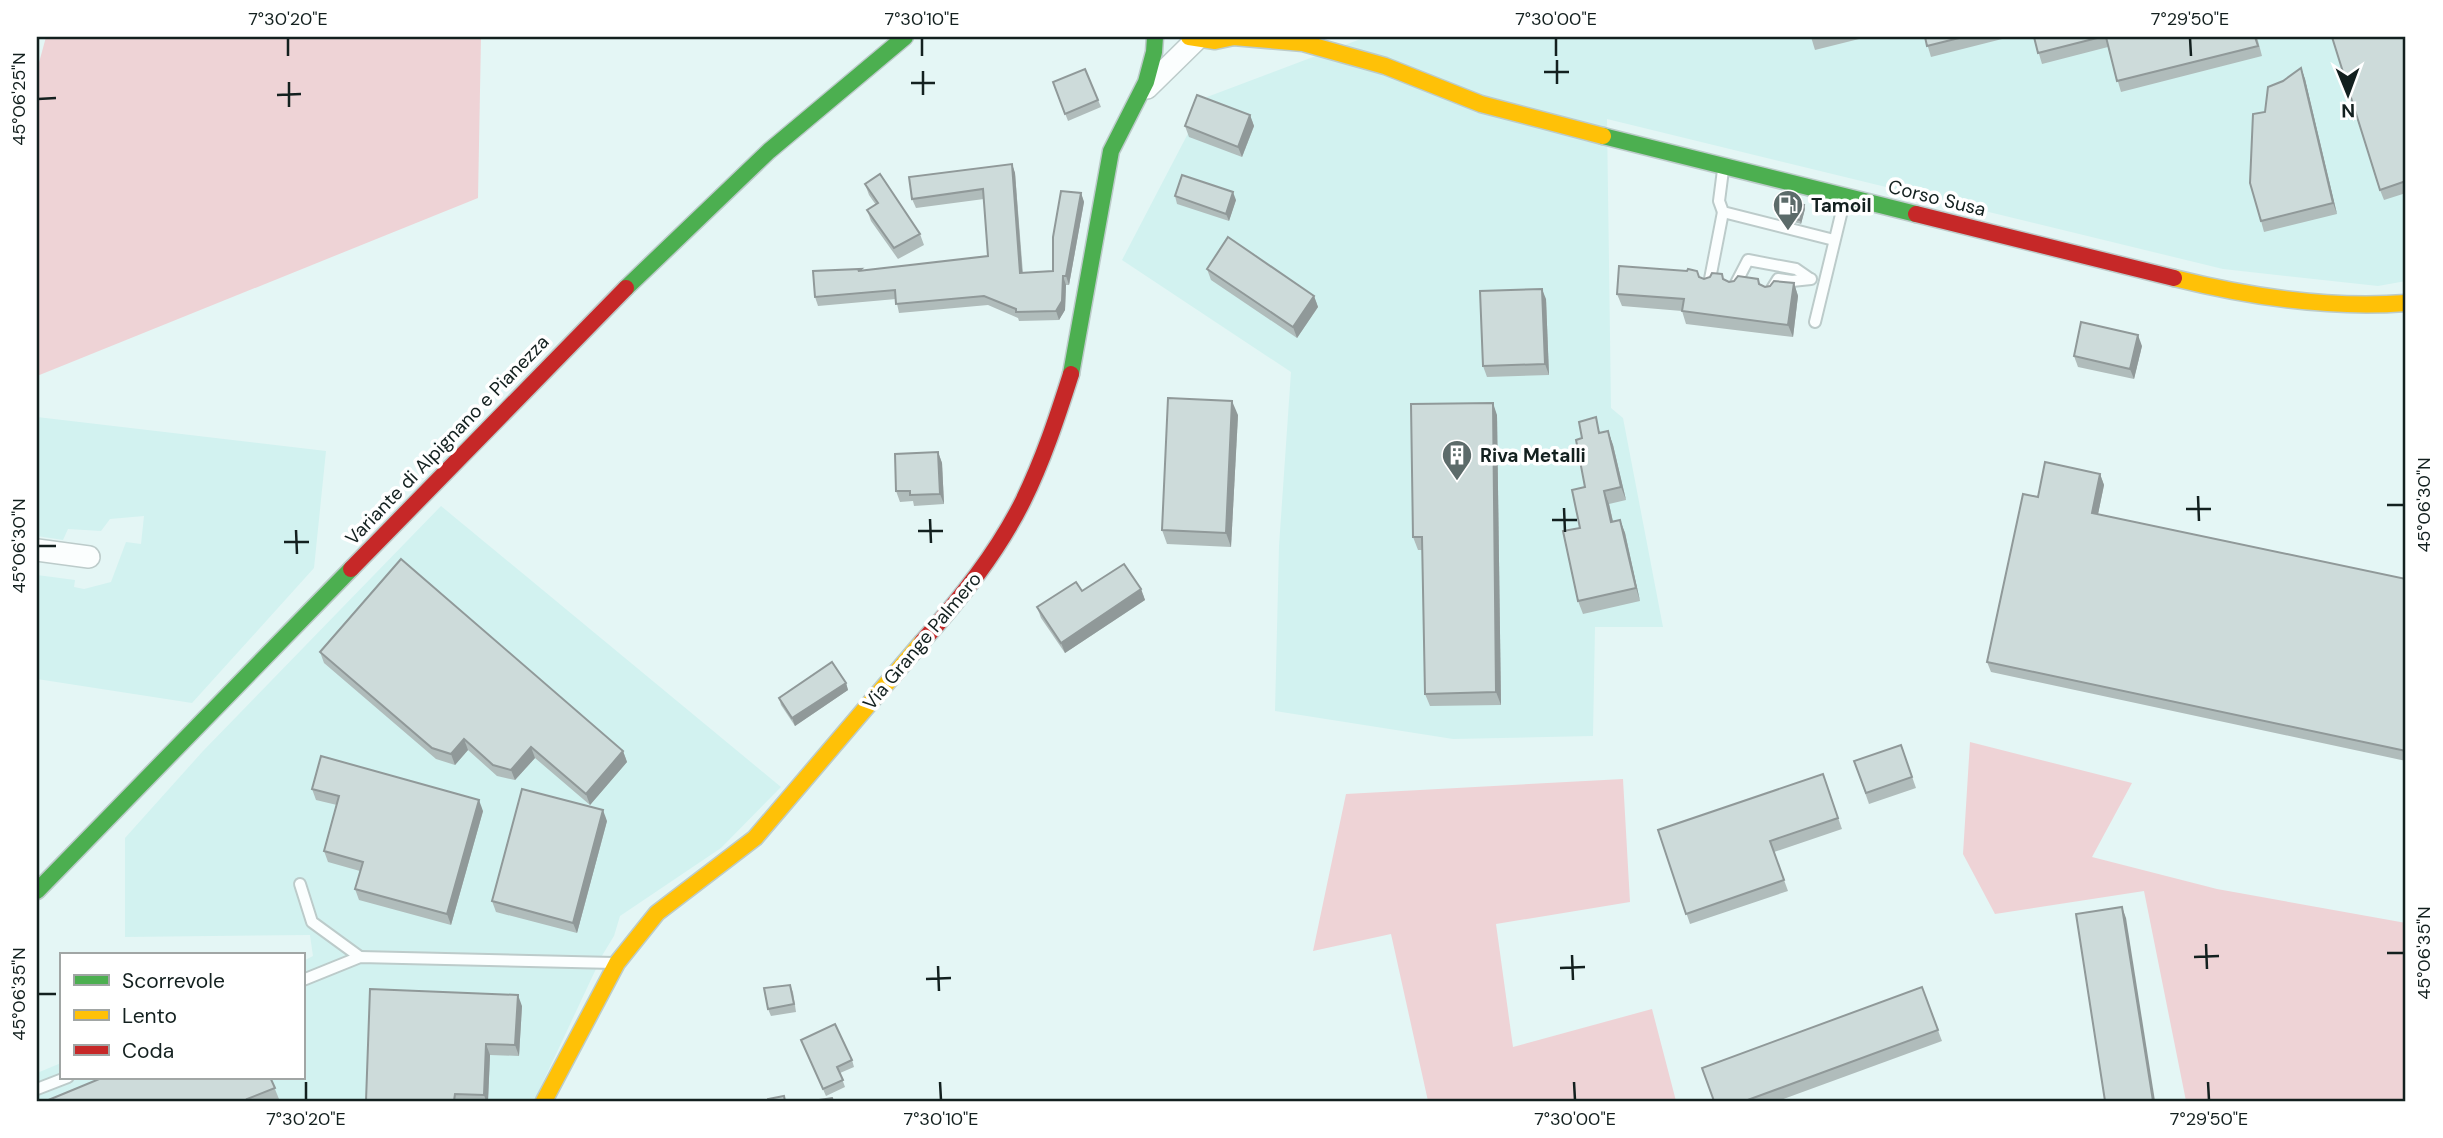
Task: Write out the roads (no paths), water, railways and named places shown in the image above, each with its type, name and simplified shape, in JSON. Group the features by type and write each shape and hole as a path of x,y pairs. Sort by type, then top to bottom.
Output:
{"main road":[{"name":"Variante di Alpignano e Pianezza","path":"37,891 639,273 822,103 905,37"},
{"name":"Via Grange Palmero","path":"544,1101 617,963 657,913 755,838 943,618 984,566 1023,503 1050,440 1072,370 1111,151 1124,121 1143,92 1156,56 1156,37"},
{"name":"Corso Susa","path":"1192,38 1215,41 1234,37 1265,38 1303,43 1385,66 1480,104 1845,198 2209,287 2288,301 2379,306 2406,303"},
{"name":"Corso Susa","path":"1337,37 1385,66"}],"street":[{"name":"Via Grange Palmero","path":"1143,92 1192,38"},
{"path":"37,550 89,557"}],"lane":[{"path":"1709,284 1723,212 1719,201 1724,167"},
{"path":"1815,321 1845,198"},
{"path":"1723,212 1834,240"},
{"path":"1734,288 1748,260 1796,269 1809,278"},
{"path":"1770,292 1778,279 1792,281 1809,278 1824,281"},
{"path":"300,884 312,922 360,957"},
{"path":"304,981 360,957 617,963"},
{"path":"37,1089 65,1078"}],"place":[{"name":"Tamoil","path":"1788,232"},
{"name":"Riva Metalli","path":"1457,482"}]}
